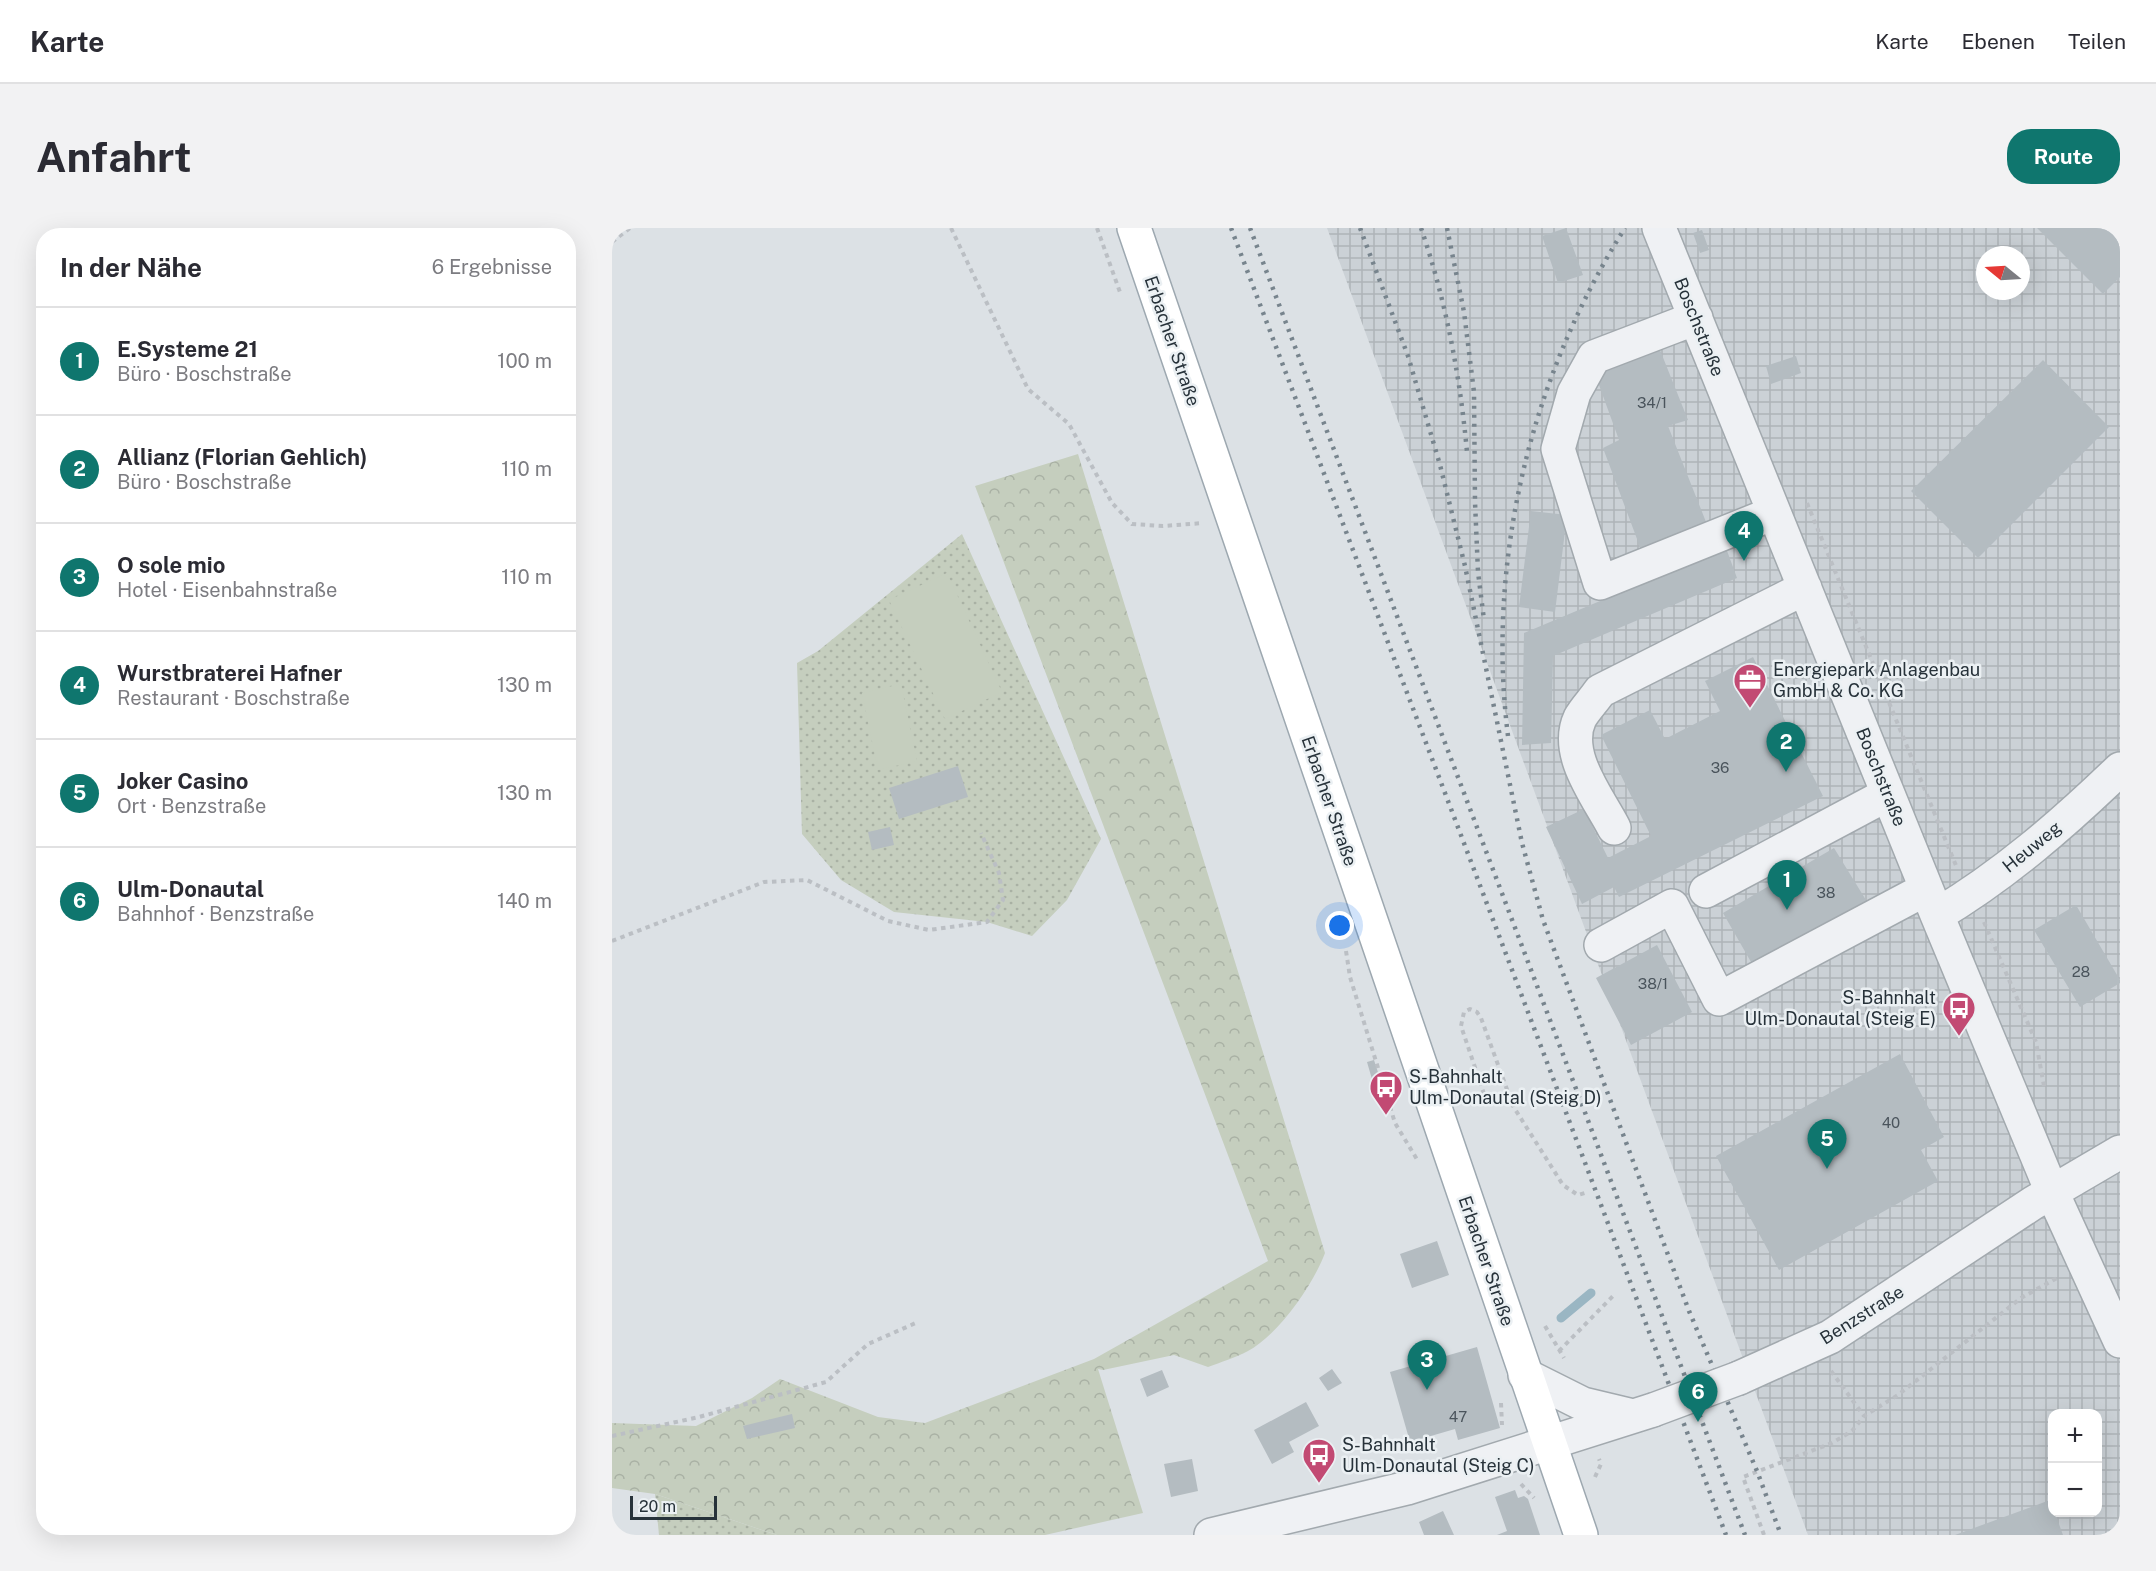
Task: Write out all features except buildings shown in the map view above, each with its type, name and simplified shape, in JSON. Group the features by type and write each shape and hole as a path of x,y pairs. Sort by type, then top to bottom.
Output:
{"main road":[{"name":"Erbacher Straße","path":"1134,228 1547,1443 1581,1535"}],"street":[{"name":"Boschstraße","path":"1659,228 1931,902 2052,1192 2120,1341"},
{"path":"1696,318 1594,357 1574,393 1558,449 1600,583 1774,513"},
{"path":"1614,828 1577,756 1576,740 1580,718 1600,691 1805,588"},
{"name":"Heuweg","path":"1601,945 1672,906 1719,999 1931,902 1969,896 2040,842 2120,769"},
{"path":"1706,891 1888,794"},
{"name":"Benzstraße","path":"1211,1535 1393,1492 1510,1456 1739,1378 1830,1337 2052,1192 2120,1152"},
{"path":"1525,1375 1582,1404 1642,1412"}],"path":[{"path":"612,242 630,228"},
{"path":"951,228 1028,389 1069,424 1112,503 1132,524 1163,526 1234,522"},
{"path":"612,941 764,882 807,879 888,921 929,930 987,922 1003,900 999,873 981,833"},
{"path":"1469,1104 1484,1094 1461,1026 1464,1012 1470,1009 1477,1012 1481,1018 1513,1106 1563,1185 1578,1195 1588,1192"},
{"path":"1764,1535 1743,1477 1832,1443 1852,1431 1864,1416 1898,1395 2021,1298 2082,1261"},
{"path":"1559,1351 1613,1296"},
{"path":"612,1436 699,1417 826,1382 868,1344 918,1322"},
{"path":"1825,1363 1864,1416"},
{"path":"1588,1428 1601,1464 1595,1476 1597,1484"},
{"path":"1510,1456 1520,1483 1539,1503"}],"shaded area":[{"path":"1327,228 2120,228 2120,1535 1808,1535"}],"green space":[{"path":"1078,454 1325,1253 1320,1266 1304,1294 1283,1321 1248,1351 1208,1367 1174,1355 1103,1370 1098,1369 1143,1513 1045,1535 777,1535 655,1494 612,1488 612,1423 696,1426 752,1398 780,1379 878,1417 925,1423 1094,1359 1268,1261 975,486"},
{"path":"962,534 1101,839 1067,900 1032,936 987,922 894,912 841,880 802,834 797,663 818,651"},
{"path":"947,573 1002,692 945,719 889,600"},
{"path":"901,684 917,761 878,770 862,693"},
{"path":"655,1494 777,1535 659,1535"}],"waterway":[{"path":"1561,1318 1591,1293"}],"railway":[{"path":"1231,228 1726,1535"},
{"path":"1250,228 1745,1535"},
{"path":"1360,228 1408,356 1440,465 1465,566 1522,843 1543,920 1689,1311 1757,1471 1781,1535"},
{"path":"1421,228 1438,283 1451,339 1467,452"},
{"path":"1447,228 1464,312 1474,392 1478,572 1484,620"},
{"path":"1508,736 1503,670 1504,604 1511,537 1523,472 1541,408 1564,345 1592,285 1625,228"}],"place":[{"name":"Wurstbraterei Hafner","path":"1744,561"},
{"name":"Energiepark Anlagenbau GmbH & Co. KG","path":"1750,709"},
{"name":"Allianz (Florian Gehlich)","path":"1786,772"},
{"name":"E.Systeme 21","path":"1787,910"},
{"name":"S-Bahnhalt Ulm-Donautal (Steig E)","path":"1959,1037"},
{"name":"S-Bahnhalt Ulm-Donautal (Steig D)","path":"1386,1116"},
{"name":"Joker Casino","path":"1827,1169"},
{"name":"O sole mio","path":"1427,1390"},
{"name":"Ulm-Donautal","path":"1698,1422"},
{"name":"S-Bahnhalt Ulm-Donautal (Steig C)","path":"1319,1484"}]}
